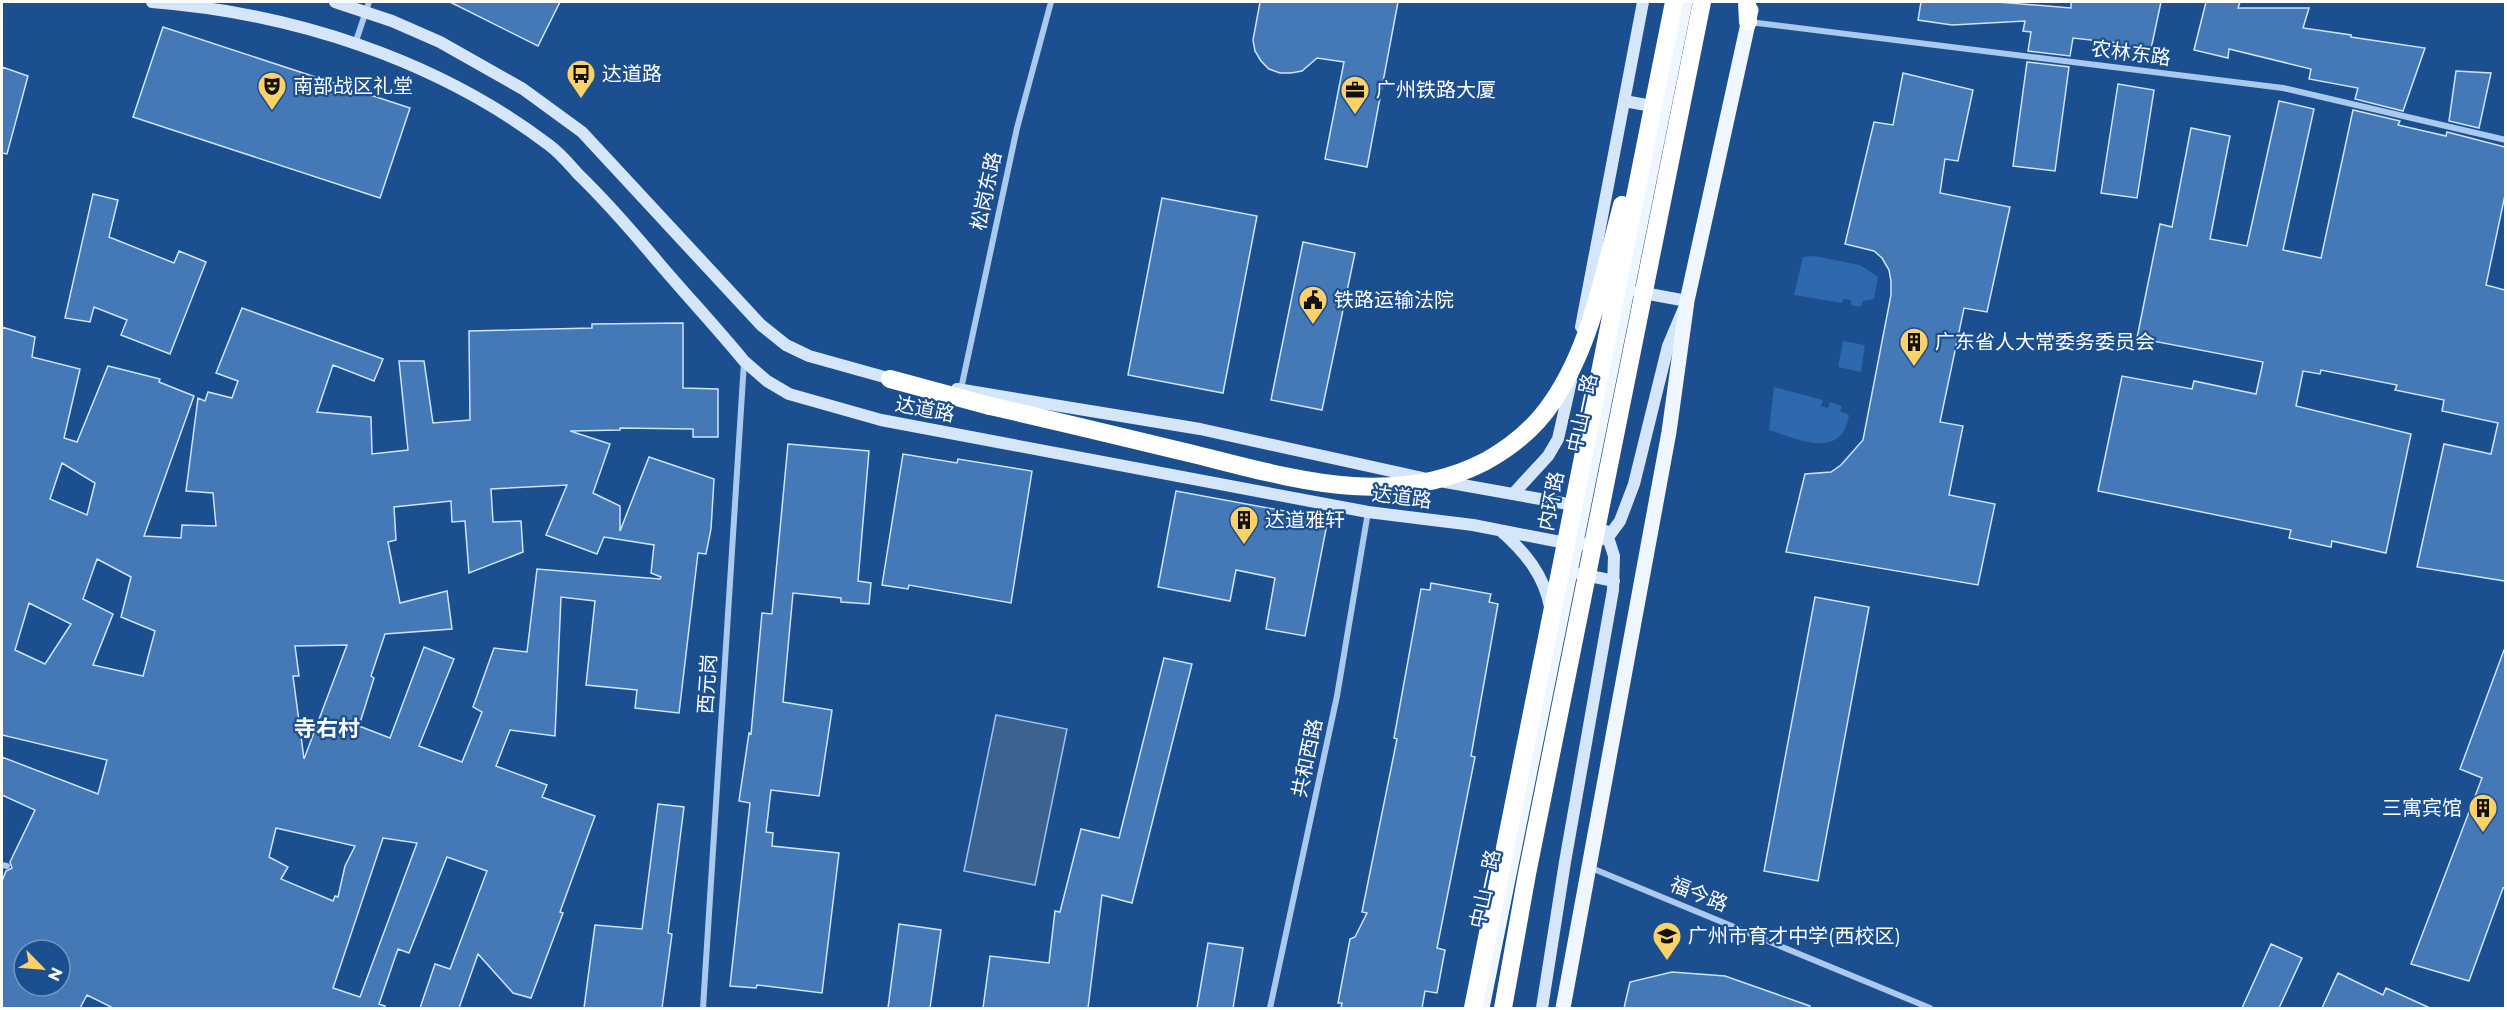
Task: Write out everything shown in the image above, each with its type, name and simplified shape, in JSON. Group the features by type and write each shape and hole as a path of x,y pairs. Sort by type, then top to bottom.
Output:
{"highway":[{"name":"内环路","path":"1473,1008 1674,2"},
{"path":"1503,1008 1527,874 1702,2"},
{"path":"1747,2 1748,22"},
{"path":"890,379 990,406 1288,477 1341,485 1385,488 1426,483 1466,472 1519,440 1552,403 1579,353 1594,308 1662,62"}],"main road":[{"name":"达道路","path":"152,2 234,11 289,23 394,58 440,78 490,106 550,146 613,208 744,361 767,381 789,394 881,420 1368,512 1500,530 1576,545"},
{"name":"达道路","path":"335,2 368,6 440,42 513,83 582,132 760,325 786,345 809,356 890,379 1200,429 1395,473 1584,508"},
{"path":"1513,494 1548,456 1558,439 1563,423 1643,2"},
{"name":"中山一路","path":"1482,1008 1685,2"},
{"path":"1563,1008 1667,443 1687,301 1753,2"},
{"path":"1624,101 1663,108"},
{"path":"1595,252 1644,211"},
{"path":"1628,290 1687,301"},
{"path":"1576,545 1593,543 1609,536 1620,521 1634,484 1668,346 1687,301"},
{"path":"1542,1008 1614,581 1614,556 1609,536 1596,515 1584,508"},
{"path":"1500,530 1519,546 1541,578 1548,596 1555,647"},
{"path":"1570,572 1614,581"}],"street":[{"name":"松岗东路","path":"961,390 1017,128 1051,2"},
{"path":"355,45 368,6"},
{"name":"农林东路","path":"1748,22 2283,88 2505,140"},
{"name":"西元岗","path":"704,1008 744,361"},
{"name":"共和西路","path":"1270,1008 1337,696 1368,512"},
{"name":"福今路","path":"1589,867 1930,1008"}],"shaded area":[{"path":"1814,256 1860,265 1878,277 1874,299 1863,301 1861,307 1851,305 1851,300 1843,299 1842,303 1794,295 1803,257"},
{"path":"1843,341 1865,345 1861,372 1838,367"},
{"path":"1774,387 1823,400 1821,406 1828,408 1830,402 1842,406 1840,411 1849,415 1845,429 1838,438 1817,443 1769,430"},
{"path":"996,715 1067,729 1035,885 964,871"}],"building":[{"path":"450,2 560,2 538,46"},
{"name":"广州铁路大厦","path":"1260,2 1398,2 1367,167 1325,159 1344,62 1317,58 1302,71 1280,73 1269,69 1255,51 1253,40"},
{"path":"1921,2 1997,2 2071,8 2071,2 2161,2 2151,49 2117,49 2118,43 2073,38 2070,56 2028,51 2031,32 2023,31 2025,21 1952,25 1918,20"},
{"path":"2206,2 2240,2 2238,8 2309,8 2303,28 2425,48 2403,111 2355,99 2358,88 2309,79 2311,69 2229,49 2228,58 2194,50"},
{"name":"南部战区礼堂","path":"163,27 410,108 380,198 133,117"},
{"path":"2027,62 2069,67 2055,171 2013,166"},
{"path":"2,67 28,76 7,154 2,153"},
{"path":"2456,71 2491,73 2479,128 2449,121"},
{"name":"广东省人大常委务委员会","path":"1903,73 1973,90 1958,161 1945,159 1940,193 2010,207 1987,312 1964,308 1940,422 1963,426 1949,495 1995,504 1978,585 1786,552 1805,474 1831,472 1841,465 1863,440 1891,295 1891,281 1889,270 1882,258 1874,251 1845,244 1874,122 1893,125"},
{"path":"2118,84 2154,90 2137,198 2101,193"},
{"path":"2279,101 2314,109 2283,250 2321,258 2353,110 2400,121 2398,125 2446,136 2447,132 2505,147 2505,195 2486,285 2505,290 2505,581 2417,567 2444,444 2491,454 2498,423 2442,411 2444,400 2395,390 2397,385 2321,370 2320,374 2303,371 2296,406 2411,434 2386,553 2332,541 2331,547 2289,538 2291,530 2098,491 2122,376 2192,389 2194,381 2256,394 2263,362 2137,338 2160,224 2172,227 2191,128 2230,136 2210,239 2247,246"},
{"path":"93,194 118,200 109,237 174,263 179,251 206,262 170,354 121,335 127,320 94,307 90,322 65,318"},
{"path":"1162,198 1257,216 1223,393 1128,375"},
{"name":"铁路运输法院","path":"1303,242 1355,253 1322,410 1271,400"},
{"path":"242,308 383,359 374,381 333,365 317,412 371,417 372,454 408,450 399,361 424,361 433,423 470,420 469,331 592,328 592,324 683,323 683,388 718,389 718,437 693,437 693,429 620,428 620,430 570,431 610,444 593,493 620,506 620,531 649,457 714,479 711,529 706,554 698,553 679,713 635,708 637,690 586,685 595,601 561,597 555,736 510,730 496,766 547,785 542,797 595,816 560,912 563,913 531,998 513,993 478,954 459,1008 420,1008 435,964 450,969 487,871 447,857 409,953 398,949 379,1004 385,1008 113,1008 87,995 80,1008 2,1008 2,881 6,871 12,868 10,862 35,810 2,795 2,757 98,794 107,760 2,735 2,327 35,337 32,357 80,369 64,438 77,442 108,366 160,379 159,382 194,396 144,536 181,538 182,525 216,526 213,493 186,491 198,398 205,401 208,392 232,398 238,381 216,373","holes":["62,463 95,483 87,515 50,499","567,485 546,535 597,554 604,537 654,545 651,573 661,577 660,579 537,569 527,652 494,648 473,707 482,712 462,762 419,746 454,659 424,647 390,738 359,726 374,678 371,676 385,634 452,629 447,591 400,603 388,542 396,540 394,507 451,501 452,522 465,521 469,573 523,552 521,521 493,522 491,489","97,559 131,577 121,617 155,631 143,676 93,665 113,614 83,599","29,603 71,624 45,664 15,650","347,645 304,759 293,676 299,676 295,646","276,828 355,846 345,866 338,897 335,896 333,901 281,879 288,867 269,857","383,838 417,843 360,997 333,988"]},
{"path":"788,444 869,451 858,581 871,583 869,604 841,602 841,598 793,593 783,702 832,710 819,796 771,790 766,832 773,833 772,846 839,853 822,993 757,985 756,988 730,986 750,803 739,801 749,733 751,734 762,613 772,614"},
{"path":"903,454 957,463 958,459 1032,471 1011,603 909,585 908,589 882,585"},
{"name":"达道雅轩","path":"1176,491 1328,519 1305,636 1266,629 1275,578 1236,570 1230,601 1158,587"},
{"path":"1431,583 1491,594 1489,602 1498,604 1471,756 1475,757 1437,948 1445,950 1437,993 1425,991 1422,1008 1341,1008 1342,1003 1338,1003 1350,939 1355,937 1367,913 1362,912 1397,739 1394,738 1421,589 1430,590"},
{"path":"1815,597 1869,607 1818,881 1764,871"},
{"name":"三寓宾馆","path":"2504,650 2505,887 2469,981 2411,964 2482,778 2460,769"},
{"path":"1164,658 1192,664 1132,903 1102,895 1088,1008 983,1008 990,956 1049,963 1055,911 1060,912 1081,829 1119,838"},
{"path":"658,804 684,807 668,933 672,934 662,1008 584,1008 595,925 642,929"},
{"path":"899,924 941,930 930,1008 888,1008"},
{"path":"1208,943 1243,948 1233,1008 1197,1008"},
{"path":"2271,944 2302,958 2279,1008 2242,1008"},
{"path":"1672,972 1725,976 1810,1006 1809,1008 1624,1008 1630,982"},
{"path":"2338,973 2383,995 2386,988 2430,1008 2322,1008"}],"place":[{"name":"达道路","path":"581,100"},
{"name":"南部战区礼堂","path":"272,112"},
{"name":"广州铁路大厦","path":"1355,116"},
{"name":"铁路运输法院","path":"1313,326"},
{"name":"广东省人大常委务委员会","path":"1914,368"},
{"name":"达道雅轩","path":"1244,546"},
{"name":"三寓宾馆","path":"2483,834"},
{"name":"广州市育才中学(西校区)","path":"1667,962"}],"district":[{"name":"寺右村","path":"327,728"}]}
